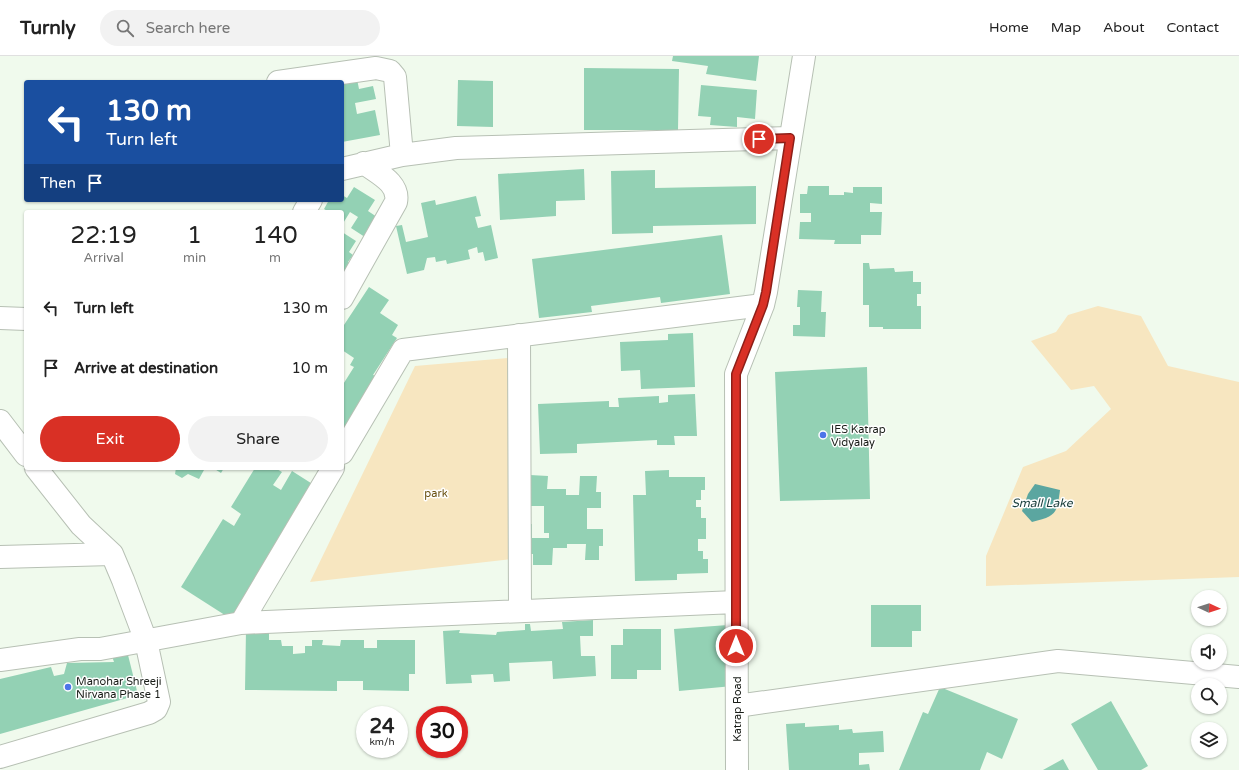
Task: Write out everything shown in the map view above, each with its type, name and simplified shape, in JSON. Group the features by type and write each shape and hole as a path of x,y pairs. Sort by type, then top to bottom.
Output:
{"street":[{"name":"Katrap Road","path":"737,770 736,374 763,305 766,292 804,56"},
{"path":"292,80 376,68 390,71 395,77 402,155"},
{"path":"344,168 402,155 456,148 790,138"},
{"path":"344,294 396,202 397,196 392,184 364,163"},
{"path":"344,450 403,350 763,305"},
{"path":"0,318 24,319"},
{"path":"519,335 520,611"},
{"path":"0,421 24,452"},
{"path":"0,758 149,713 156,708 159,702 146,641 112,554 81,525 38,470"},
{"path":"242,623 332,470"},
{"path":"0,557 112,554"},
{"path":"0,660 80,649 100,649 242,623 736,602"},
{"path":"737,706 1058,661 1239,677"}],"green space":[{"path":"1098,306 1141,316 1168,366 1239,382 1239,577 986,586 986,556 1023,467 1066,451 1111,409 1094,386 1071,390 1031,341 1056,332 1068,315"},
{"name":"park","path":"508,358 512,559 310,582 415,366"}],"water":[{"name":"Small Lake","path":"1035,484 1060,490 1058,504 1054,513 1051,516 1032,522 1022,511 1028,494"}],"building":[{"path":"673,56 759,56 756,81 706,74 708,66 672,61"},
{"path":"584,68 679,69 678,130 584,130"},
{"path":"357,79 359,89 373,86 376,99 355,103 357,114 375,110 380,135 344,142 344,82"},
{"path":"458,80 493,81 493,127 457,126"},
{"path":"701,85 757,90 755,119 737,117 737,127 710,125 711,117 698,116"},
{"path":"584,169 585,200 556,201 556,216 500,220 498,174"},
{"path":"655,170 655,188 756,186 756,224 653,226 653,233 612,234 611,171"},
{"path":"808,186 829,186 829,195 844,195 844,192 853,193 853,187 882,187 882,204 870,203 870,212 882,212 881,235 861,235 861,244 834,244 835,240 799,239 800,222 811,222 811,213 800,213 800,194 807,194"},
{"path":"354,187 375,200 368,211 383,221 371,241 351,228 358,217 350,212 344,222 344,210 324,209 328,202 344,202 344,196 347,198"},
{"path":"476,196 481,216 475,217 478,228 491,225 498,258 485,261 483,252 478,253 477,247 468,250 470,259 447,264 446,260 436,262 435,257 427,258 424,270 407,274 396,226 402,225 406,242 428,237 421,203 435,200 436,205"},
{"path":"344,233 356,241 349,252 353,255 348,262 352,265 344,278"},
{"path":"722,235 730,294 661,303 660,297 591,306 592,312 539,318 532,259"},
{"path":"863,263 869,263 870,269 894,268 895,272 913,271 913,282 921,282 921,294 917,294 917,306 921,306 921,329 883,329 883,327 869,327 869,305 863,305"},
{"path":"369,287 389,300 380,313 398,325 392,335 397,338 373,375 376,376 344,429 344,383 354,367 350,365 354,358 344,351 344,325"},
{"path":"798,290 822,291 821,312 826,312 825,337 793,336 793,325 800,325 800,307 797,307"},
{"path":"693,333 695,387 641,389 640,370 621,371 620,342 668,340 668,334"},
{"name":"IES Katrap Vidyalay","path":"867,367 870,499 780,501 775,372"},
{"path":"695,394 697,436 674,436 675,445 657,445 657,440 577,444 577,453 540,454 538,404 609,401 609,407 619,407 618,398 659,396 659,403 668,402 668,395"},
{"path":"176,470 204,470 199,479 188,474 182,478 175,474"},
{"path":"254,470 278,470 282,472 273,485 281,490 292,471 314,485 231,619 181,587 223,519 234,526 241,514 231,507"},
{"path":"669,470 669,477 705,477 705,490 701,490 701,500 696,500 696,507 701,507 701,518 706,518 706,539 698,539 698,551 703,551 703,559 708,559 708,573 677,574 677,580 635,581 633,495 646,495 645,471"},
{"path":"530,475 548,476 547,489 566,489 566,495 579,495 580,476 597,476 596,492 601,492 601,508 587,508 587,529 603,529 603,546 599,546 599,560 585,560 586,544 567,544 567,548 553,548 552,565 533,565 533,554 528,554 528,524 532,524 532,538 549,538 549,533 544,533 544,506 529,506"},
{"path":"871,605 921,605 921,631 912,631 912,647 871,647"},
{"path":"593,620 593,636 580,636 581,656 595,656 596,676 553,679 552,661 509,663 510,681 494,682 493,674 471,675 472,683 446,684 443,631 460,630 459,633 496,635 497,632 525,630 525,624 530,624 531,631 563,629 562,622"},
{"path":"728,625 733,686 679,691 674,629"},
{"path":"623,629 661,629 661,670 637,670 637,679 611,679 611,645 623,645"},
{"path":"246,630 269,630 269,640 281,640 282,646 293,646 293,654 305,653 305,646 312,646 312,640 323,640 322,645 340,646 341,640 364,640 364,648 377,648 377,640 415,640 415,674 409,674 409,691 363,690 363,681 337,681 337,691 245,690"},
{"name":"Manohar Shreeji Nirvana Phase 1","path":"127,651 138,695 0,734 0,679 51,667 54,676 64,674 67,663 114,662 111,653"},
{"path":"940,687 1018,719 1002,759 987,752 980,770 899,770 923,712 928,714"},
{"path":"1111,701 1148,766 1141,770 1098,770 1071,724"},
{"path":"805,723 805,727 839,725 839,730 852,729 853,733 883,731 884,752 859,753 859,765 869,764 870,770 789,770 786,724"},
{"path":"1063,759 1069,770 1043,770"}],"place":[{"name":"IES Katrap Vidyalay","path":"823,435"},
{"name":"Manohar Shreeji Nirvana Phase 1","path":"68,687"}],"route":[{"path":"736,646 736,374 763,305 766,292 790,138 759,139"}]}
